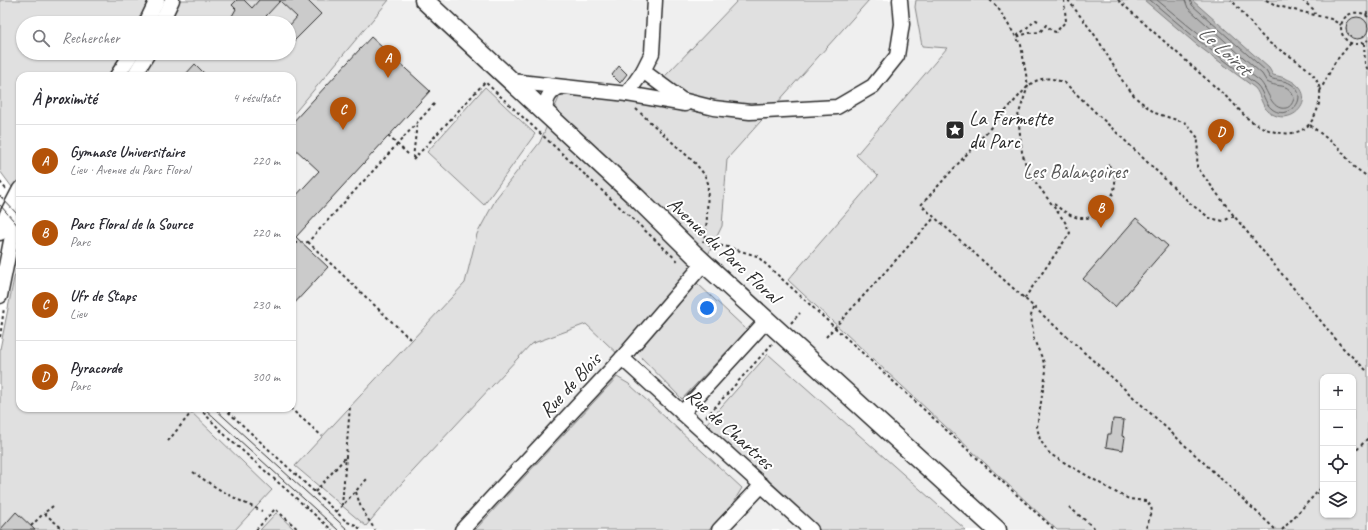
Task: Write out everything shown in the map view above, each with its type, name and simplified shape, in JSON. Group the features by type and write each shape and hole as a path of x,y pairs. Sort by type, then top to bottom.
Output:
{"main road":[{"name":"Avenue du Parc Floral","path":"424,0 512,81 545,114 702,255 767,320 997,530"}],"street":[{"path":"149,16 157,0"},
{"path":"164,16 172,0"},
{"path":"627,94 643,72 652,53 656,0"},
{"path":"512,81 627,94 714,108 750,112 837,107 873,86 897,56 902,24 900,0"},
{"path":"120,72 127,60"},
{"path":"136,72 144,60"},
{"path":"643,72 682,100 714,108"},
{"path":"545,114 546,100 549,94 560,87"},
{"path":"0,233 7,214 16,197"},
{"path":"0,296 12,236 16,226"},
{"name":"Rue de Blois","path":"462,530 622,358 702,255"},
{"path":"682,413 767,320"},
{"name":"Rue de Chartres","path":"622,358 811,530"},
{"path":"719,530 762,485"}],"path":[{"path":"990,0 998,8 1021,45 1028,86 1018,116 1022,152 1028,172 1052,202 1070,233 1024,299"},
{"path":"1016,37 1029,33 1040,32 1046,25 1052,31 1056,32 1066,21 1064,0"},
{"path":"1068,0 1097,38 1122,80 1136,98 1155,113 1186,123 1198,138 1197,167 1234,216 1343,348 1368,372"},
{"path":"1118,0 1231,101 1247,118 1273,132 1292,134 1310,125 1318,110 1320,91 1335,62 1351,43"},
{"path":"1230,0 1266,40 1301,63 1314,78 1320,91"},
{"path":"1266,0 1278,6 1331,19 1341,25"},
{"path":"1302,0 1313,9 1315,14"},
{"path":"1368,11 1367,16 1361,13 1350,14 1343,20 1341,25 1343,36 1351,43 1364,43 1368,40"},
{"path":"1016,37 1036,20 1038,21"},
{"path":"1364,43 1365,64 1368,70"},
{"path":"1234,216 1223,221 1217,220 1210,218 1192,205 1065,83 1050,77 1037,79 1028,86 921,205 1276,530"},
{"name":"Avenue du Parc Floral","path":"417,123 413,160 484,82 669,254"},
{"path":"627,94 640,114 695,163 704,174 708,183 706,232 702,255"},
{"path":"296,243 308,242 436,102"},
{"path":"1310,125 1339,148 1354,167 1368,177"},
{"path":"388,136 409,155"},
{"path":"1052,202 1068,215 1085,218 1102,211 1109,200 1115,183 1113,170 1106,163"},
{"path":"826,337 934,218"},
{"path":"308,242 410,339"},
{"path":"706,246 724,246 757,256 1054,530"},
{"path":"1033,308 1031,316 1034,340 1046,371 1037,427 1040,440 1055,457 1115,492 1129,499 1146,501 1152,512 1145,530"},
{"path":"788,327 800,313"},
{"path":"701,422 773,343"},
{"path":"342,506 350,406"},
{"path":"168,441 192,412"},
{"path":"203,412 228,438 332,530"},
{"path":"228,412 347,522 356,525 361,530"},
{"path":"295,412 322,436"},
{"path":"1356,451 1368,438"},
{"path":"315,492 345,458"},
{"path":"193,472 213,487 238,501 262,511"},
{"path":"336,512 368,478"},
{"path":"1282,530 1320,489"},
{"path":"356,492 361,508 375,530"},
{"path":"31,526 53,506"},
{"path":"1069,507 1097,530"},
{"path":"256,530 276,509 299,530"},
{"path":"44,513 64,530"}],"shaded area":[{"path":"364,0 977,0 981,7 856,155 879,176 788,280 1057,530 0,530 19,412 296,412 296,84"}],"green space":[{"path":"0,0 389,0 296,111 296,72 16,72 16,193 0,171"},
{"path":"738,0 869,0 727,159 722,226 704,263 622,358 586,324 531,344 402,483 366,526 295,466 465,283 477,234 497,197 540,142 564,86 647,95"},
{"name":"Les Balançoires","path":"916,0 1368,0 1368,530 1057,530 788,280 878,176 856,155 947,48 922,46 915,7"},
{"path":"485,87 535,134 484,205 427,152"},
{"path":"16,272 16,412 191,412 272,490 235,530 0,530 0,349"},
{"path":"697,283 747,330 682,399 637,353"},
{"path":"768,354 966,530 820,530 706,424"},
{"path":"617,377 629,384 742,488 731,506 709,530 475,530"},
{"path":"276,513 278,514 295,530 260,530"}],"water":[{"name":"Le Loiret","path":"1144,0 1192,0 1269,68 1273,75 1290,80 1300,88 1303,96 1302,105 1297,112 1289,116 1279,117 1269,112 1264,107 1255,88 1197,45"}],"building":[{"path":"237,0 244,0 252,8 259,0 307,0 321,14 296,39 297,17 280,1 266,16 232,16 236,9 232,5"},
{"path":"1357,17 1365,20 1368,28 1365,36 1357,39 1349,36 1346,28 1349,20"},
{"path":"371,37 430,91 296,237 296,196 319,171 296,150 296,119"},
{"path":"195,64 203,72 188,72"},
{"path":"619,66 627,74 620,83 612,75"},
{"path":"1136,218 1168,246 1115,307 1083,279"},
{"path":"296,237 328,267 296,302"},
{"path":"1113,419 1124,420 1122,436 1125,437 1123,450 1106,447 1108,434 1111,434"},
{"path":"16,512 35,530 0,530"}],"tram line":[{"path":"0,196 16,213"},
{"path":"0,205 16,223"},
{"path":"208,412 338,530"},
{"path":"218,412 348,530"}],"place":[{"name":"Gymnase Universitaire","path":"388,78"},
{"name":"Ufr de Staps","path":"343,130"},
{"name":"La Fermette du Parc","path":"955,130"},
{"name":"Pyracorde","path":"1221,152"},
{"name":"Parc Floral de la Source","path":"1101,228"}]}
